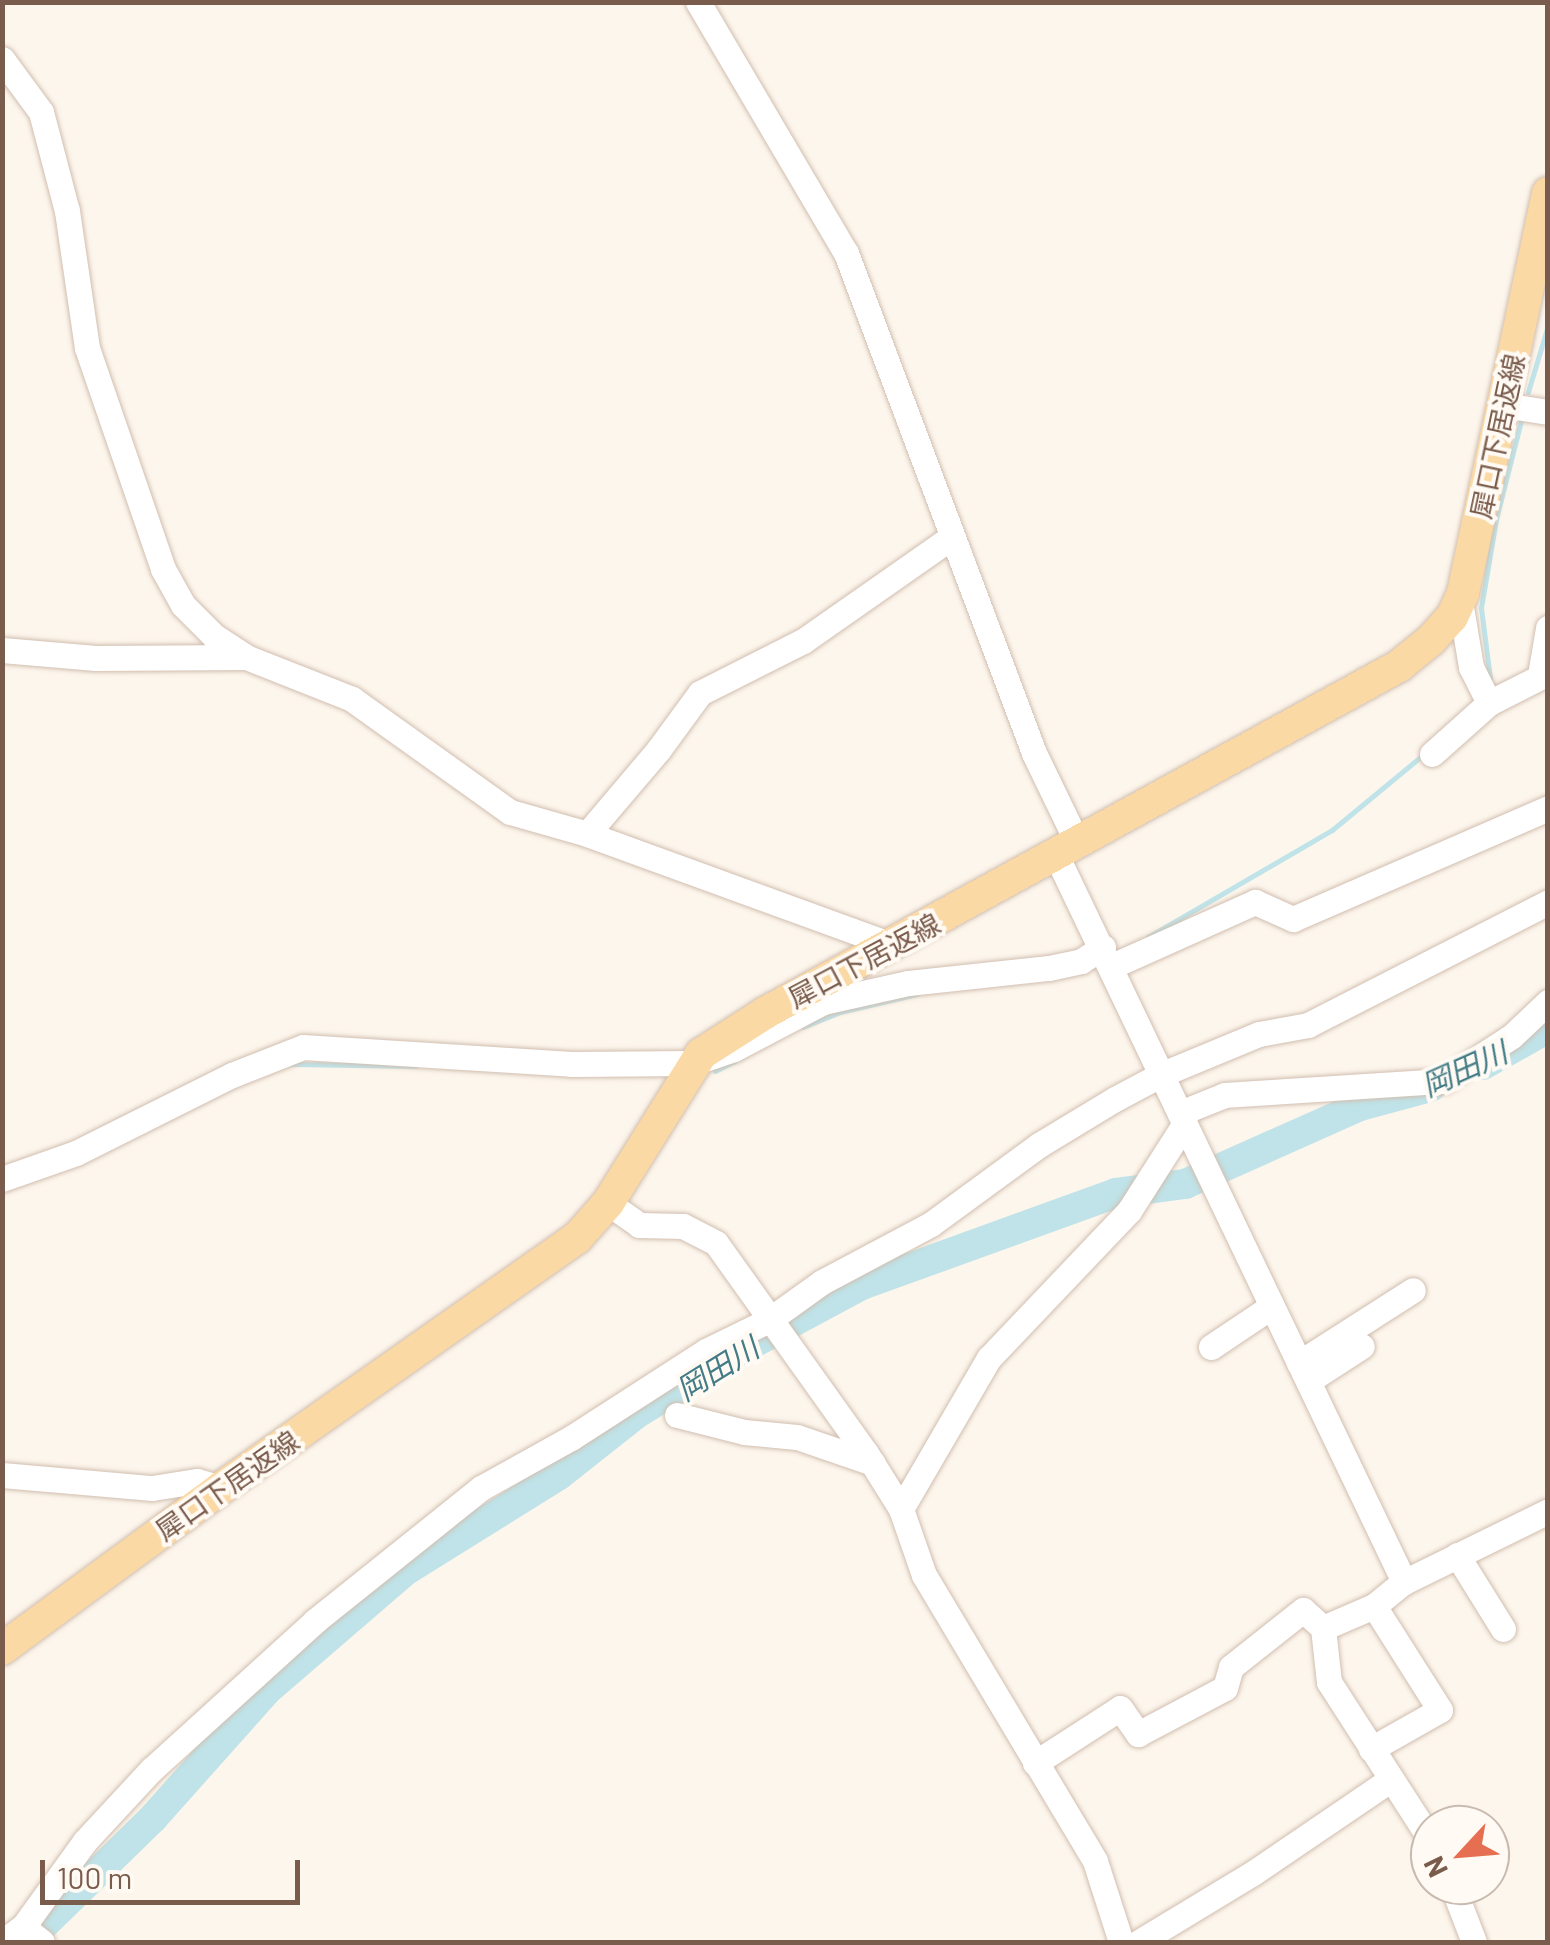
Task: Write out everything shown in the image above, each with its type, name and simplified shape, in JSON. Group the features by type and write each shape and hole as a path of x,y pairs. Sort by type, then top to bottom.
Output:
{"main road":[{"name":"犀口下居返線","path":"2,1649 221,1488 577,1238 608,1203 693,1063 765,1013 1068,851 1399,666 1432,640 1460,601 1547,195"}],"street":[{"path":"698,2 846,253 1107,957 1404,1582"},
{"path":"2,59 40,112 67,212 87,348 163,569 183,605 214,636 246,657 352,699 510,812 587,834 892,945"},
{"path":"1504,405 1548,412"},
{"path":"587,834 659,750 700,693 803,641 950,538"},
{"path":"1460,601 1471,668 1486,697"},
{"path":"1432,754 1486,697 1542,668 1548,628"},
{"path":"2,650 96,658 246,657"},
{"path":"2,1179 76,1153 232,1075 303,1047 571,1064 693,1063 734,1049 823,1002 908,983 1049,968 1107,957 1255,902 1293,920 1548,808"},
{"path":"22,1937 85,1841 152,1769 330,1609 481,1488 706,1352 769,1320 822,1282 932,1224 1038,1145 1160,1075 1259,1034 1308,1025 1548,902"},
{"path":"901,1509 989,1358 1129,1211 1156,1170 1182,1118 1225,1096 1443,1080 1512,1036 1548,1002"},
{"path":"608,1203 639,1225 683,1226 716,1243 873,1463 901,1509 924,1575 1095,1862 1121,1942"},
{"path":"1303,1372 1413,1290"},
{"path":"1210,1347 1272,1306"},
{"path":"1303,1372 1362,1346"},
{"path":"677,1415 744,1432 797,1436 873,1463"},
{"path":"2,1475 152,1488 197,1481 221,1488"},
{"path":"1322,1628 1374,1606 1404,1582 1548,1511"},
{"path":"1457,1556 1503,1629"},
{"path":"1371,1749 1440,1710 1374,1606"},
{"path":"1035,1763 1120,1708 1138,1734 1225,1688 1230,1667 1303,1610 1322,1628 1329,1682 1410,1810"},
{"path":"1138,1942 1253,1873 1390,1780"},
{"path":"1460,1905 1474,1942"}],"waterway":[{"path":"1528,392 1548,325"},
{"path":"1490,678 1481,608 1496,519 1521,421"},
{"path":"1148,937 1332,830 1425,753"},
{"path":"803,1027 840,1012 917,994"},
{"name":"岡田川","path":"1483,1065 1548,1028"},
{"path":"715,1071 735,1061"},
{"path":"292,1064 416,1066"},
{"name":"岡田川","path":"26,1942 153,1818 266,1691 405,1571 559,1475 636,1414 737,1352 862,1285 1116,1193 1185,1184 1360,1106 1431,1087"}]}
